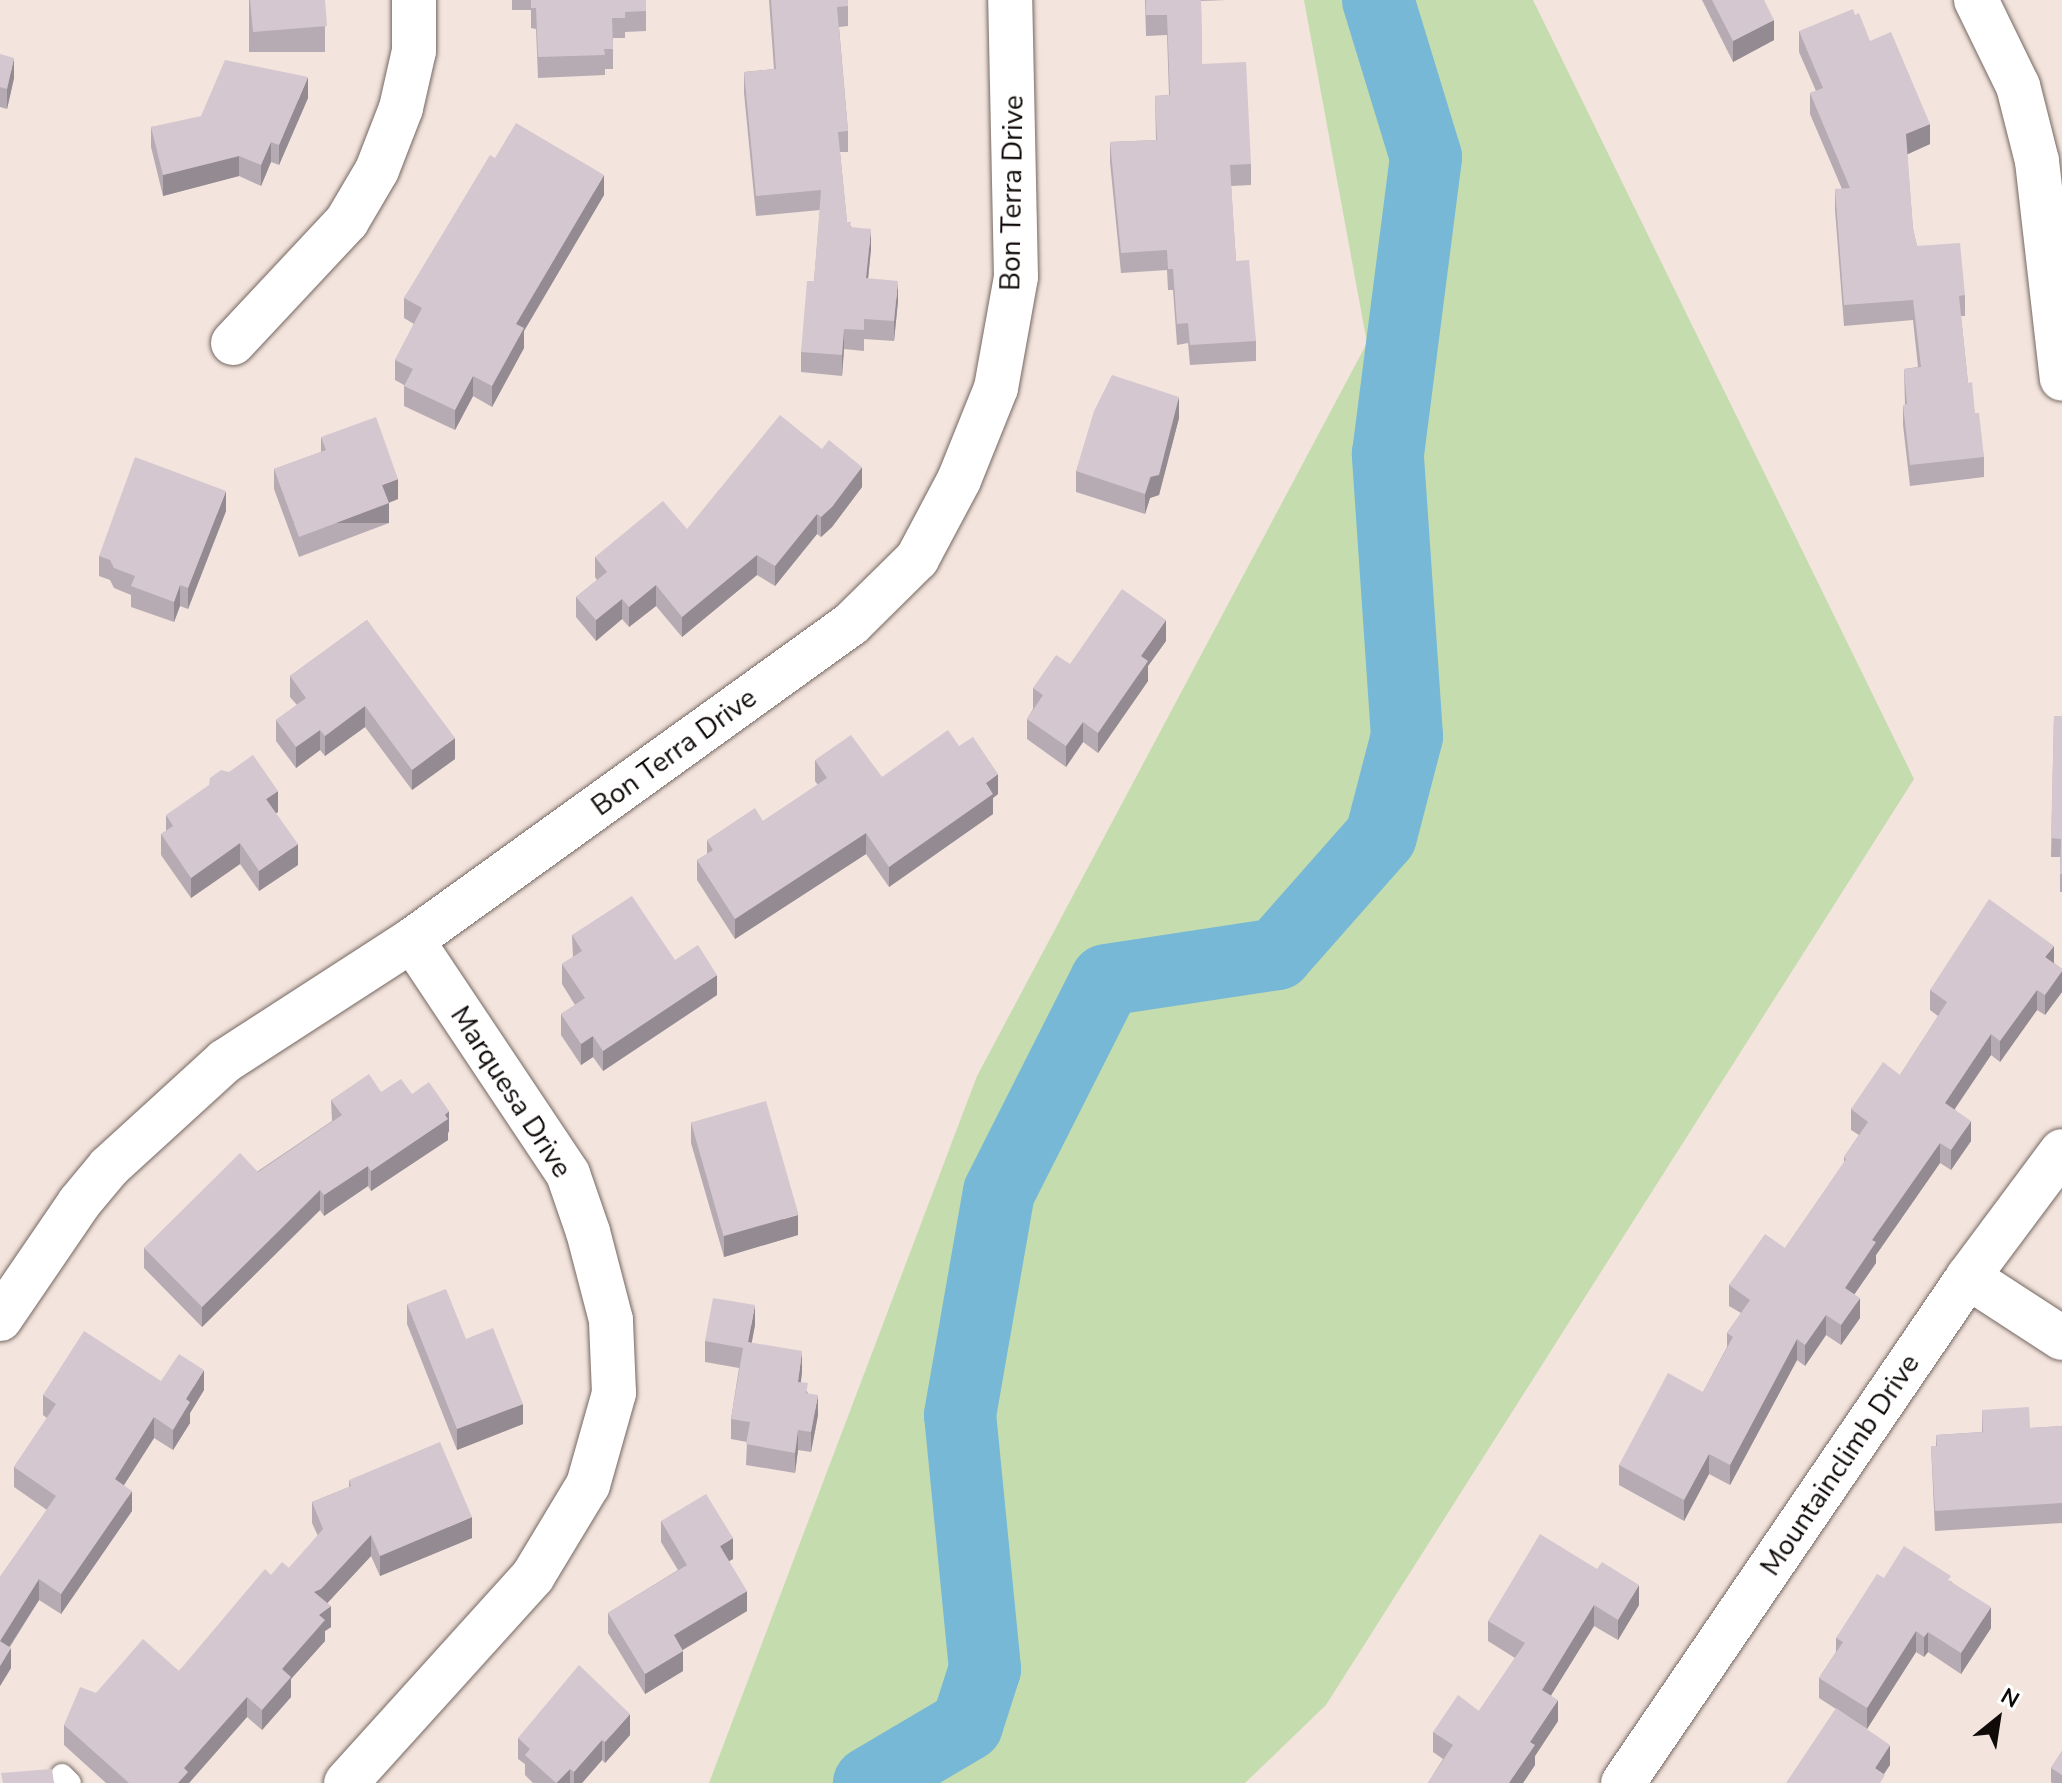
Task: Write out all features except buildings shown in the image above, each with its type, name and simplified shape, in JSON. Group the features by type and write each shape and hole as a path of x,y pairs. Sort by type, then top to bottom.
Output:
{"street":[{"path":"233,343 347,221 377,170 401,108 414,51 414,0"},
{"name":"Bon Terra Drive","path":"0,1319 79,1203 121,1157 225,1061 412,940 851,624 917,559 959,480 996,388 1016,277 1010,0"},
{"path":"1976,0 2018,86 2037,161 2062,379"},
{"name":"Marquesa Drive","path":"346,1783 533,1576 588,1485 614,1393 611,1320 588,1232 568,1174 412,940"},
{"name":"Mountainclimb Drive","path":"1623,1783 1968,1277 2062,1151"},
{"path":"1968,1277 2062,1338"}],"green space":[{"path":"1304,0 1533,0 1914,779 1326,1705 1245,1783 709,1783 977,1076 1367,343"}],"waterway":[{"path":"869,1783 967,1725 985,1669 960,1415 999,1192 1106,980 1277,954 1381,836 1407,736 1388,454 1426,157 1378,0"}]}
